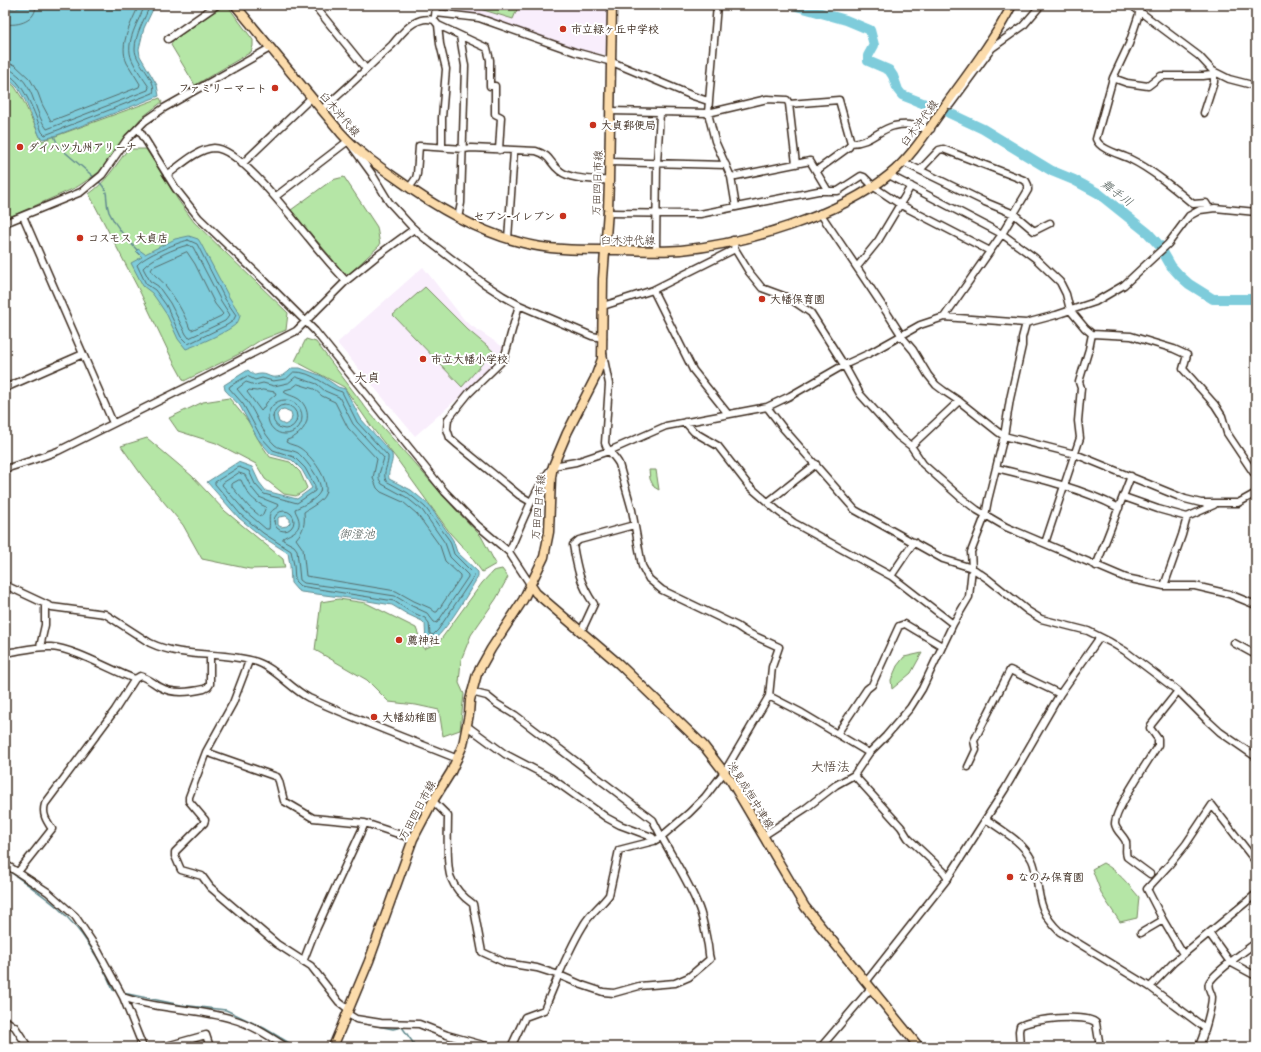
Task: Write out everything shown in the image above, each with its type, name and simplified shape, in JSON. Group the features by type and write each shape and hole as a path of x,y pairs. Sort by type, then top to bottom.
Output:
{"main road":[{"name":"臼木沖代線","path":"235,5 348,141 370,160 426,200 458,218 508,239 552,249 604,250 683,250 734,240 792,224 820,214 874,186 903,162 929,129 986,49 1012,5"},
{"name":"万田四日市線","path":"333,1047 369,961 413,840 432,801 458,759 467,726 471,692 482,664 523,600 540,565 546,547 550,520 551,477 554,466 567,433 595,378 602,359 604,250 608,213 610,162 612,5"},
{"name":"渋見成恒中津線","path":"530,584 536,593 619,664 690,730 724,771 806,907 919,1047"}],"street":[{"path":"168,40 217,5"},
{"path":"314,5 366,69"},
{"path":"436,5 436,19 446,69 442,118 442,148"},
{"path":"717,5 708,113 715,140 731,177 736,207"},
{"path":"816,171 849,147 851,143 868,140 886,129 894,126 910,124 929,129 935,126 992,48 1023,26 1041,5"},
{"path":"1131,5 1141,8 1199,56 1214,72 1229,79 1256,86"},
{"path":"1141,8 1129,44 1113,78 1096,136 1097,143 1132,160 1175,188 1193,204 1206,203 1209,208"},
{"path":"321,110 336,98 396,40 405,29 415,22 425,18 479,18 575,52 612,62 708,101"},
{"path":"436,19 460,36 487,48 490,60 490,86 495,86 495,114 501,117 499,150"},
{"path":"458,218 461,203 464,149 465,66 460,36"},
{"path":"5,223 69,197 89,186 102,175 124,143 145,121 159,111 270,48"},
{"path":"1113,78 1127,83 1148,86 1161,76 1203,76 1211,75 1214,72"},
{"path":"1204,113 1214,82 1214,72"},
{"path":"242,164 311,98"},
{"path":"610,111 708,113 767,99 787,100 789,104 796,164"},
{"path":"789,104 839,100 851,143"},
{"path":"656,250 657,163 660,113"},
{"path":"138,128 186,203 199,218 315,331 445,492 477,525 509,552 530,584"},
{"path":"275,197 348,141 372,174 389,202 414,229 482,282 519,305 592,336 602,338"},
{"path":"409,188 417,174 419,146 536,151 543,153 559,171 569,176 609,181"},
{"path":"167,175 194,156 210,149 222,150 242,164 275,197 346,281"},
{"path":"920,170 939,150 943,149 991,166 1026,181 1028,185 1028,190 1002,234 944,317"},
{"path":"508,239 514,150"},
{"path":"731,177 810,161 828,191"},
{"path":"610,162 726,165"},
{"path":"903,162 1014,214 1034,231 1050,224"},
{"path":"889,175 1002,234 1035,258 1060,282 1066,294 1070,310 1092,334 1131,336 1174,349 1187,355 1183,369 1215,405 1222,416 1227,432 1256,475"},
{"path":"608,213 700,214 818,191 838,190 861,176 900,205 990,251"},
{"path":"857,267 878,240 911,186"},
{"path":"509,552 531,502 541,483 554,466 576,462 609,451 666,426 767,407 920,325 944,317 1026,323 1095,302 1124,285 1168,244 1189,216 1200,210 1209,208 1256,212"},
{"path":"820,214 857,267 901,336 913,350 936,385 960,401 1004,436 1075,454 1185,499 1202,503 1238,503 1256,493"},
{"path":"23,216 113,423"},
{"path":"5,469 30,462 58,451 296,331 346,281 414,229"},
{"path":"734,240 735,249 749,272 762,288 789,298 812,313 860,394 898,436 911,446 923,464 960,498 985,516 1006,527 1045,542 1096,566 1126,578 1164,586 1195,586 1229,594 1256,605"},
{"path":"603,306 653,290 735,249"},
{"path":"653,290 693,370 728,414"},
{"path":"519,305 504,359 469,393 448,419 447,430 450,438 458,445 519,495 531,502"},
{"path":"763,836 806,808 836,785 854,775 868,753 886,736 910,708 922,689 953,624 969,597 972,568 971,552 985,516 1004,436 1010,398 1026,323"},
{"path":"1045,542 1080,438 1078,421 1081,388 1079,382 1092,334"},
{"path":"5,388 83,354"},
{"path":"511,1047 525,1017 544,1010 583,926 593,911 604,902 609,895 620,850 661,837 705,797 724,771 769,696 772,667 779,647 662,590 649,579 642,566 632,510 619,464 605,443 609,384 603,354"},
{"path":"911,446 960,401"},
{"path":"767,407 783,428 855,510 943,559 972,568 988,578 1028,611 1041,619 1088,631 1124,651 1178,691 1216,728 1256,758"},
{"path":"685,422 694,432 718,446 749,486 794,523 891,576 953,624"},
{"path":"768,502 816,464"},
{"path":"996,468 1064,486 1106,501 1119,508"},
{"path":"1096,566 1131,476"},
{"path":"1124,496 1158,509 1187,517 1215,504"},
{"path":"1164,586 1187,517"},
{"path":"581,632 594,604 586,593 577,571 573,545 579,540 634,525"},
{"path":"891,576 914,542"},
{"path":"5,585 45,604 62,609 105,614 158,647 177,652 257,662 309,698 458,759"},
{"path":"40,647 45,624 45,604"},
{"path":"837,734 867,689 872,685 899,626 905,624 942,646"},
{"path":"821,1047 948,878 1005,790 1060,694 1100,637"},
{"path":"1234,643 1256,655"},
{"path":"5,654 40,647 52,647 69,651 135,679"},
{"path":"18,872 52,829 44,815 43,810 45,804 115,710 135,679 140,676 145,677 160,688 174,692 204,689 210,684 210,655"},
{"path":"249,660 233,703 206,752 189,797 189,801 205,820 204,823 175,852 176,860 181,870 202,876 210,887 267,936 294,956 311,966 339,1002 356,1019 419,1024 447,1035 490,1047"},
{"path":"968,767 976,750 974,741 1010,670 1060,694"},
{"path":"1150,874 1127,857 1125,853 1126,841 1116,829 1116,815 1158,745 1158,739 1151,730 1151,725 1178,691"},
{"path":"432,801 448,816 450,877 461,895 473,904 482,952 506,963 537,968 603,992 614,993 639,986 675,983 689,977 708,962 708,943 699,909 688,884 653,820 487,696 471,692"},
{"path":"769,696 802,713 868,753"},
{"path":"467,726 505,754 551,778 607,818 620,825 652,837 655,840"},
{"path":"206,752 277,778 284,801 313,818 365,823 413,840"},
{"path":"854,775 901,827 908,838 944,872 948,878"},
{"path":"1184,954 1163,920 1147,889 1186,844 1212,805 1256,862"},
{"path":"986,819 1016,840 1032,861 1036,874 1040,900 1043,910 1050,923 1060,932 1150,987 1205,1028"},
{"path":"303,962 313,936 365,823"},
{"path":"5,864 48,892 75,916 97,949 123,997 143,1047"},
{"path":"1150,987 1174,962 1256,894"},
{"path":"1141,933 1163,920"},
{"path":"1209,933 1230,962 1256,976"},
{"path":"1198,1047 1202,1041 1212,997 1208,988 1210,981 1230,962 1256,943"},
{"path":"123,997 163,1007 233,1019 265,1033 286,1047"},
{"path":"1020,1047 1018,1030 1020,1026 1057,1018 1094,1020 1096,1023 1100,1047"},
{"path":"5,1020 15,1027 28,1047"},
{"path":"163,1047 206,1035 210,1047"}],"shaded area":[{"name":"市立緑ヶ丘中学校","path":"439,5 607,5 607,55 583,51 485,16 441,9 438,7"},
{"name":"市立大幡小学校","path":"423,267 466,322 503,347 489,371 415,436 337,343"}],"green space":[{"path":"224,5 227,5 253,40 251,52 195,85 171,45 173,40"},
{"path":"467,5 519,5 513,19"},
{"path":"5,78 15,87 22,98 42,141 160,98 162,102 140,119 98,173 77,187 5,219"},
{"path":"128,149 146,149 178,200 194,222 288,313 286,330 259,341 239,354 184,381 89,194 106,179"},
{"path":"344,177 377,227 380,245 349,274 344,273 291,210 332,180"},
{"path":"425,287 468,330 493,351 462,387 393,315"},
{"path":"306,339 316,342 369,412 481,536 496,564 482,572 468,553 450,533 396,458 373,429 344,387 295,361"},
{"path":"229,398 248,421 270,457 290,462 300,472 307,488 304,491 296,496 284,494 265,479 256,464 216,443 178,431 169,418 203,402"},
{"path":"147,438 192,476 225,511 283,559 285,568 250,569 202,559 183,525 143,477 121,446"},
{"path":"649,470 656,470 659,490 654,487 650,479"},
{"path":"502,569 508,577 496,599 471,635 461,660 459,683 464,694 460,730 443,736 439,710 416,705 389,702 367,680 315,650 321,602 339,599 366,603 416,628 424,649 439,642 482,583 493,571"},
{"path":"922,653 911,673 892,689 891,680 897,666 904,657"},
{"path":"1103,863 1118,874 1139,897 1137,918 1120,922 1102,895 1092,869"}],"water":[{"path":"24,5 155,5 144,28 139,49 140,56 157,85 159,96 52,137 43,139 40,137 25,100 18,88 5,76 5,8 16,9"},
{"path":"189,236 198,239 200,242 229,297 240,314 238,322 228,330 186,349 178,339 167,315 152,293 143,286 131,263 142,257 136,251 138,249 145,254 175,239"},
{"name":"御澄池","path":"292,368 300,368 322,376 338,387 345,389 361,419 392,454 389,479 411,490 429,505 453,540 457,552 478,572 478,577 447,626 439,635 426,645 425,624 392,605 301,592 297,590 291,583 288,553 261,536 239,518 207,482 238,462 252,467 259,482 266,491 297,499 312,488 302,470 292,460 271,454 258,439 240,406 225,390 224,385 248,370 254,375 263,374 278,377 286,374","holes":["284,409 291,412 292,416 291,421 285,425 279,422 277,415 280,410","286,516 290,519 290,523 287,526 281,527 278,525 278,518"]}],"waterway":[{"name":"舞手川","path":"793,5 846,20 870,30 874,45 868,56 868,61 889,70 898,90 902,95 930,106"},
{"name":"舞手川","path":"949,113 983,129 1052,171 1074,180 1098,193 1148,233 1159,245 1171,266 1180,276 1189,284 1213,299 1256,299"},
{"path":"54,136 59,147 95,178"},
{"path":"98,181 106,192 109,212 115,223 137,250"},
{"path":"5,868 45,897 66,916 90,946 103,967 113,990 117,991"},
{"path":"123,993 181,1005 226,1010 264,1028 296,1047"},
{"path":"362,1023 393,1029 402,1027 416,1047"}],"place":[{"name":"市立緑ヶ丘中学校","path":"563,29"},
{"name":"ファミリーマート","path":"275,88"},
{"name":"大貞郵便局","path":"593,125"},
{"name":"ダイハツ九州アリーナ","path":"20,147"},
{"name":"セブン-イレブン","path":"563,216"},
{"name":"コスモス 大貞店","path":"80,238"},
{"name":"大幡保育園","path":"762,299"},
{"name":"市立大幡小学校","path":"423,359"},
{"name":"薦神社","path":"399,640"},
{"name":"大幡幼稚園","path":"374,717"},
{"name":"なのみ保育園","path":"1010,877"}],"district":[{"name":"大貞","path":"367,377"},
{"name":"大悟法","path":"830,766"}]}
